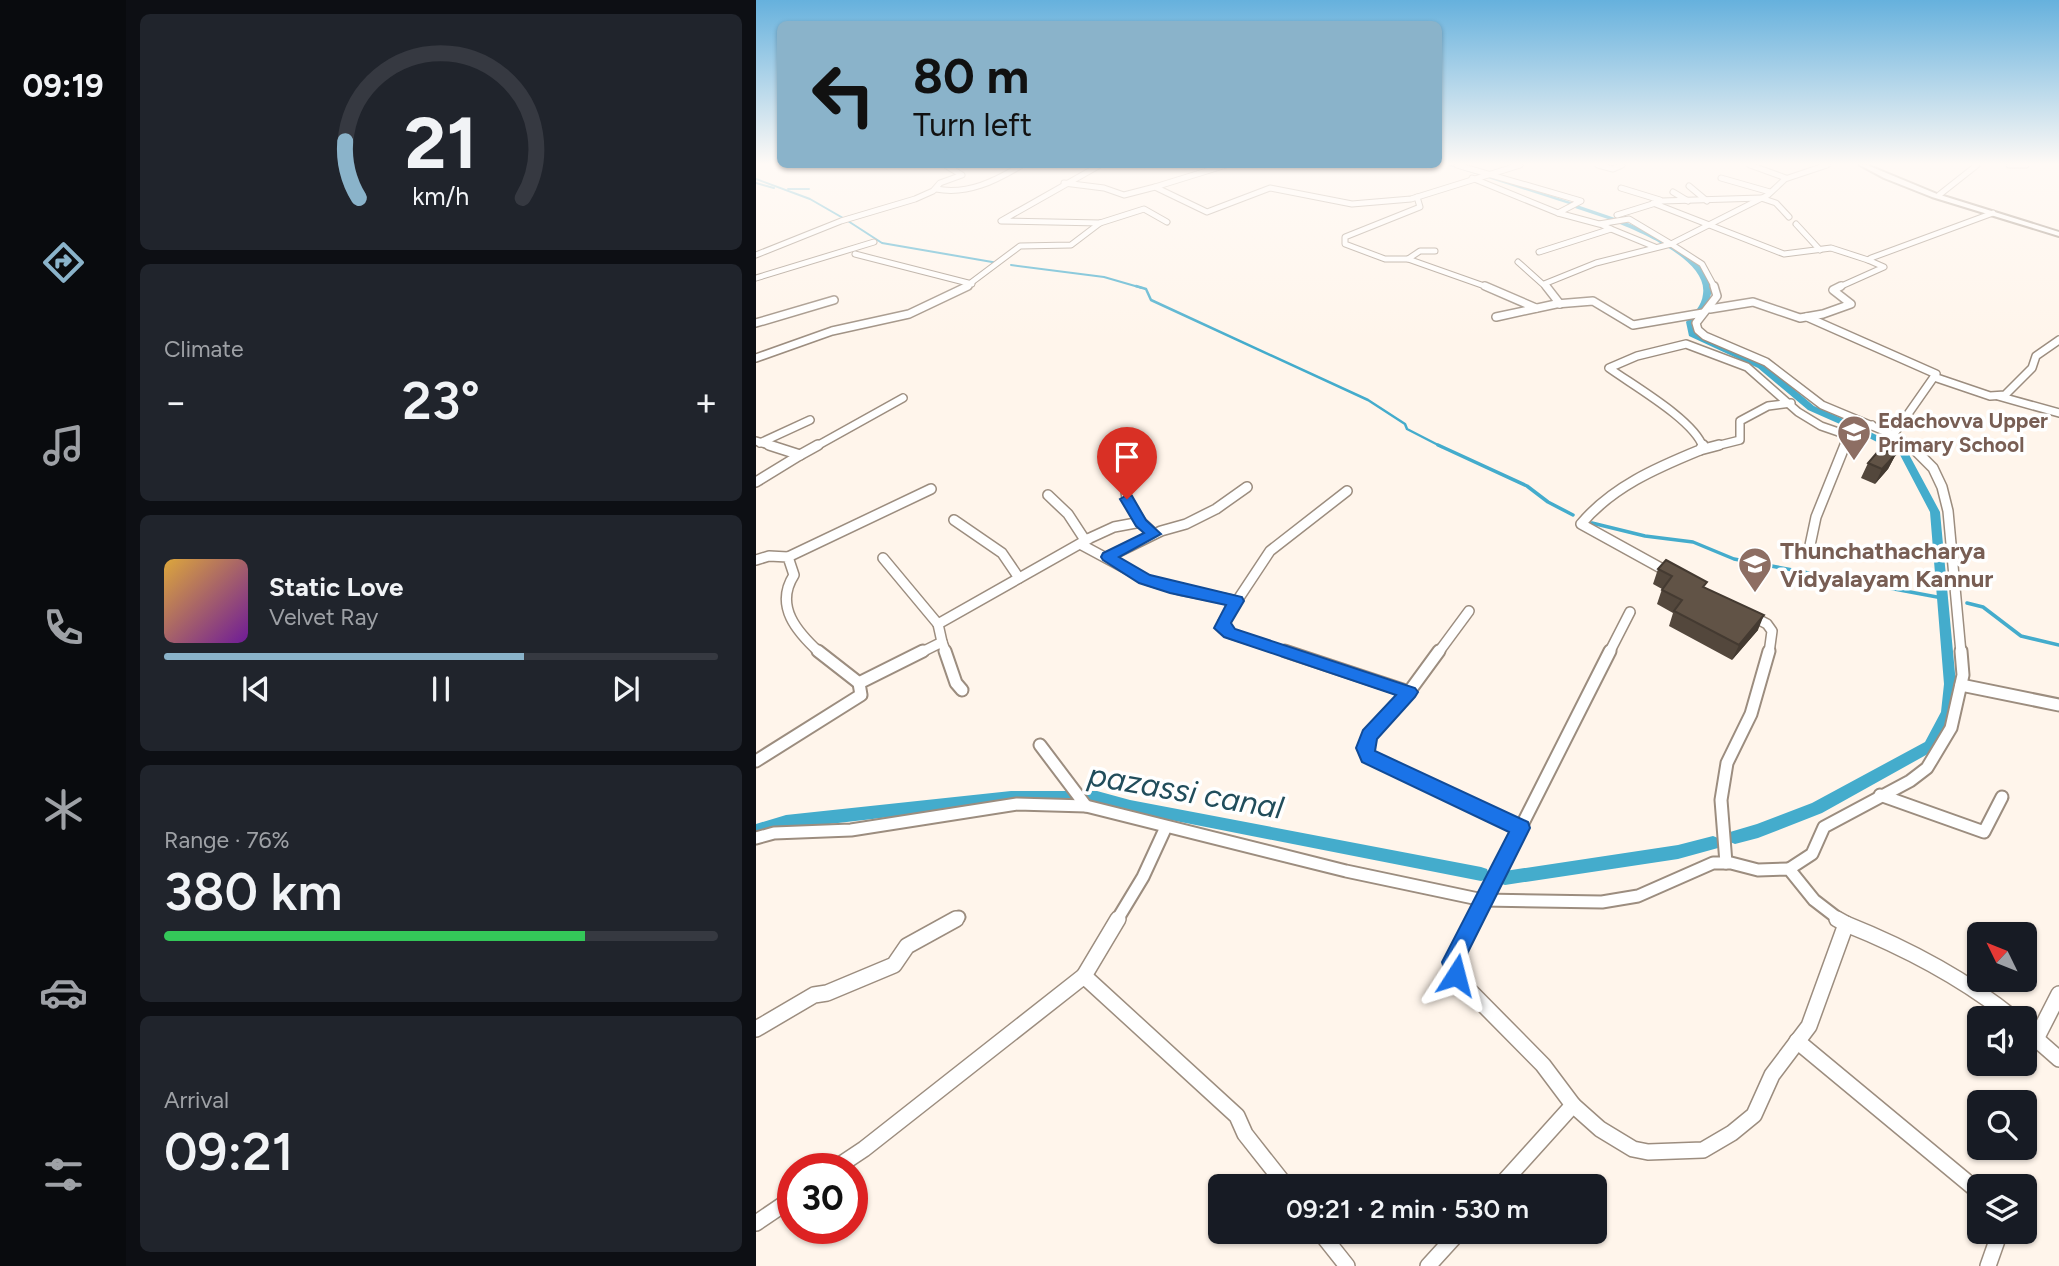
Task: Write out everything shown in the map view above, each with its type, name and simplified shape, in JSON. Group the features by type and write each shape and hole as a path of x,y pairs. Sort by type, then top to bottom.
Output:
{"main road":[{"path":"2028,224 2059,234"}],"street":[{"path":"756,255 831,224"},
{"path":"756,358 832,331 909,314 954,296 1020,246 1072,245 1099,224"},
{"path":"1377,224 1345,237 1345,244 1385,259 1408,259 1471,280 1536,309"},
{"path":"1599,224 1656,247"},
{"path":"756,838 775,833 851,830 1017,804 1086,806 1346,871 1483,900 1602,902 1638,896 1713,863 1758,870 1789,869 1802,863 1812,854 1824,827 1927,768 1951,728 1964,676 1945,490 1933,467 1918,450 1894,434 1830,410 1811,399 1775,368 1704,336 1696,323 1717,296 1710,272 1690,254 1638,224"},
{"path":"1796,224 1820,250"},
{"path":"1868,260 1964,224"},
{"path":"1544,284 1596,263 1671,244 1710,225 1784,254 1831,248 1884,267 1833,290 1851,304 1807,317"},
{"path":"1539,252 1611,229"},
{"path":"756,278 874,242"},
{"path":"1408,259 1420,251 1435,251"},
{"path":"855,254 972,284"},
{"path":"1518,262 1544,284 1560,304"},
{"path":"756,323 834,300"},
{"path":"1496,317 1560,304 1593,301 1633,325 1753,302 1776,312 1807,317 1929,368 1936,374 1894,434"},
{"path":"1998,396 2005,395 2016,386 2032,368 2036,356 2059,340"},
{"path":"1700,450 1704,446 1700,437 1609,368 1637,356 1686,344 1747,367 1791,403 1798,412 1821,426 1850,436"},
{"path":"1934,377 2059,413"},
{"path":"756,482 903,398"},
{"path":"1674,575 1581,524 1597,506 1614,494 1667,464 1700,450 1740,440 1740,421 1768,406 1791,403"},
{"path":"758,442 810,421"},
{"path":"1808,550 1816,517 1839,456 1850,436 1872,425"},
{"path":"758,442 800,456"},
{"path":"1114,458 1124,477 1127,499 1141,522 1154,534"},
{"path":"1108,557 1154,534 1186,524 1216,509 1247,486"},
{"path":"756,560 769,556 788,557 931,489"},
{"path":"1347,491 1270,551 1223,622 1222,628 1229,633 1409,692"},
{"path":"1048,495 1068,514 1083,542 1144,579 1170,588 1237,601"},
{"path":"954,520 1002,553 1019,578"},
{"path":"939,624 1083,542 1122,524 1141,522"},
{"path":"756,761 861,695 859,684 800,635 786,604 785,589 794,575 788,557"},
{"path":"883,558 939,624 942,642 956,683 962,690"},
{"path":"1469,611 1409,692 1370,735 1365,748 1368,756 1521,828"},
{"path":"1630,612 1455,956 1456,975 1543,1065 1573,1105 1600,1129 1633,1149 1648,1152 1703,1150 1732,1133 1754,1115 1772,1075 1809,1026 1846,924"},
{"path":"1726,863 1721,800 1727,763 1751,714 1768,657 1772,631 1767,624 1742,612"},
{"path":"859,684 942,642"},
{"path":"1961,685 2059,705"},
{"path":"1040,745 1086,806"},
{"path":"1880,795 1984,832 2002,797"},
{"path":"858,1153 1084,976 1143,877 1166,827"},
{"path":"1789,869 1821,909 1846,924 1904,947 1999,1006"},
{"path":"756,1029 814,995 827,993 894,965 907,946 959,917"},
{"path":"1084,976 1237,1115 1245,1134 1277,1174"},
{"path":"2037,1024 2059,994"},
{"path":"2037,1040 2059,1059"},
{"path":"1797,1041 1967,1182"},
{"path":"1511,1174 1573,1105"},
{"path":"756,1223 777,1209"},
{"path":"1330,1244 1347,1266"},
{"path":"1428,1266 1448,1244"},
{"path":"1989,1266 1996,1244"}],"building":[{"path":"1881,448 1896,454 1882,469 1868,463"},
{"path":"1666,560 1707,582 1703,587 1764,615 1739,645 1674,611 1682,600 1662,590 1672,576 1658,569"}],"waterway":[{"path":"853,224 882,243 998,263"},
{"name":"pazassi canal","path":"1624,224 1684,256 1703,277 1707,293 1702,307 1690,322 1692,334 1761,366 1811,408 1854,427"},
{"path":"1011,265 1104,277 1142,288"},
{"path":"1136,286 1146,289 1151,300 1368,400 1405,424 1407,429 1439,445"},
{"name":"pazassi canal","path":"1735,837 1817,808 1930,746 1948,712 1950,684 1935,512 1903,451 1868,434"},
{"path":"1439,445 1527,486 1548,502 1573,515"},
{"path":"1592,523 1645,536 1693,542 1734,559 1937,597"},
{"path":"1967,603 1983,607 2021,636 2059,645"},
{"name":"pazassi canal","path":"756,831 786,822 1011,797 1097,797 1130,806 1481,874"},
{"name":"pazassi canal","path":"1505,878 1678,852 1713,843"}],"place":[{"name":"Edachovva Upper Primary School","path":"1854,462"},
{"name":"Thunchathacharya Vidyalayam Kannur","path":"1755,594"}],"route":[{"path":"1127,499 1141,522 1154,534 1108,557 1144,579 1170,588 1237,601 1223,622 1222,628 1229,633 1409,692 1370,735 1365,748 1368,756 1521,828 1460,946 1453,962 1456,975"}]}
